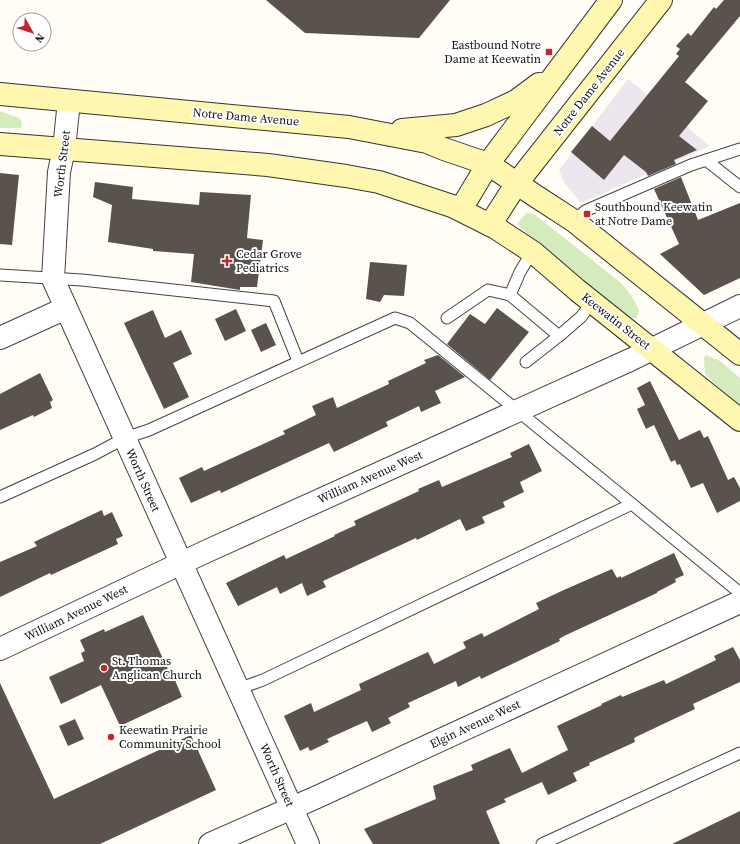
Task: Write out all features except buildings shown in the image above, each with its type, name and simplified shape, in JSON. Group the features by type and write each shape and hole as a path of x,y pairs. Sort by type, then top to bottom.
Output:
{"main road":[{"path":"461,209 488,164 611,0"},
{"name":"Notre Dame Avenue","path":"490,225 517,183 661,0"},
{"path":"377,132 456,125 486,115 516,101 561,68"},
{"name":"Notre Dame Avenue","path":"0,94 349,127 427,142 488,164 517,183"},
{"path":"0,144 268,165 346,176 379,182 461,209 490,225"},
{"path":"517,183 574,221 740,354"},
{"name":"Keewatin Street","path":"490,225 532,252 740,420"}],"street":[{"name":"Worth Street","path":"69,101 64,149 59,172 53,279 308,844"},
{"name":"William Avenue West","path":"0,649 181,563 652,349 740,306"},
{"path":"0,338 66,308"},
{"name":"Elgin Avenue West","path":"210,844 292,808 740,602"}],"lane":[{"path":"574,221 585,211 684,168 740,149"},
{"path":"706,160 740,187"},
{"path":"510,295 520,272 532,252"},
{"path":"0,275 82,280 274,301 298,361"},
{"path":"447,318 488,290 510,295 559,336"},
{"path":"526,362 581,317 592,302"},
{"path":"0,497 95,454 125,438 149,430 395,318 410,323 740,593"},
{"path":"238,689 263,680 632,504"},
{"path":"542,844 740,753"}],"shaded area":[{"path":"628,79 710,146 581,203 564,182 559,170"}],"green space":[{"path":"0,111 19,118 22,122 21,128 0,128"},
{"path":"526,213 534,214 621,283 631,295 639,310 636,319 626,315 541,246 517,224"},
{"path":"706,355 720,361 740,378 740,406 705,374 704,358"}],"place":[{"name":"Eastbound Notre Dame at Keewatin","path":"549,52"},
{"name":"Southbound Keewatin at Notre Dame","path":"587,214"},
{"name":"Cedar Grove Pediatrics","path":"227,261"},
{"name":"St. Thomas Anglican Church","path":"104,668"},
{"name":"Keewatin Prairie Community School","path":"111,737"}]}
